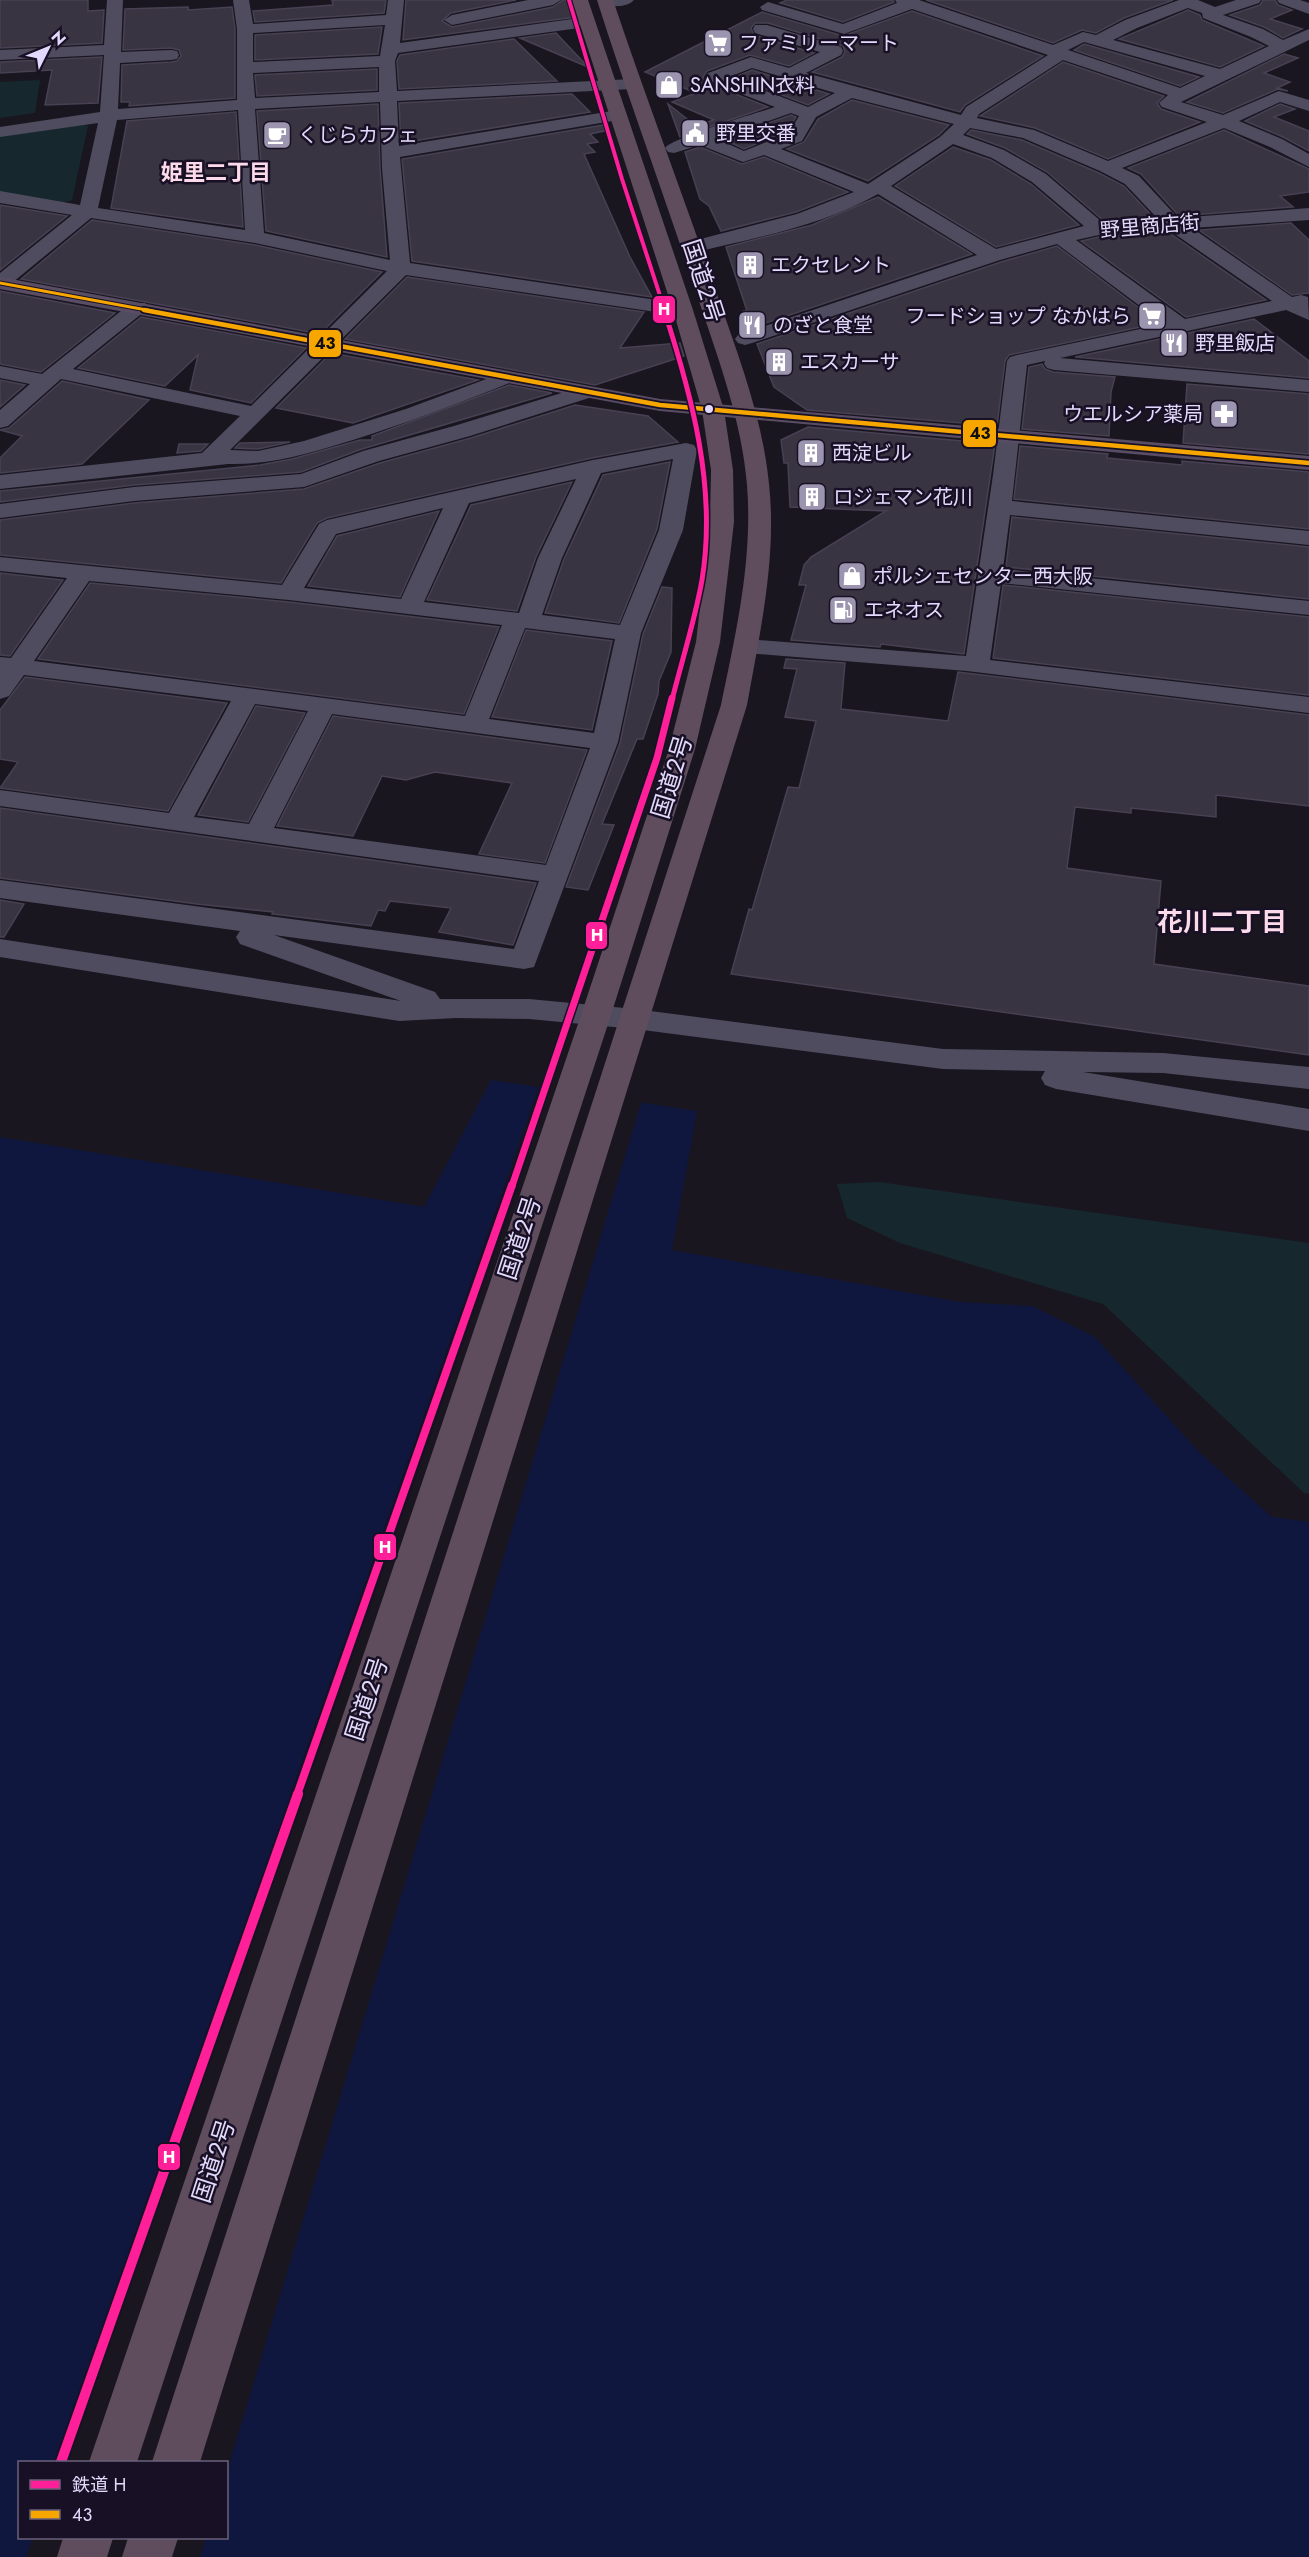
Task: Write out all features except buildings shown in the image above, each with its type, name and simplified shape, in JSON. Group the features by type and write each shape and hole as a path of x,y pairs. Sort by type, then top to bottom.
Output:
{"highway":[{"name":"国道2号","path":"114,2461 591,1028 682,749 708,642 722,522 722,470 713,410 580,0"},
{"name":"国道2号","path":"177,2461 681,866 734,705 746,646 755,590 759,541 758,487 746,413 692,247 632,84 612,0"},
{"path":"82,2557 88,2539"},
{"path":"147,2557 153,2539"}],"main road":[{"path":"0,283 660,405 1309,463"}],"street":[{"path":"0,283 88,211 109,115 115,0"},
{"path":"241,0 245,29 244,68 255,237"},
{"path":"209,459 328,343 400,268 390,153 388,97 389,55 396,0"},
{"path":"433,24 553,0"},
{"path":"1253,0 1209,15 1257,33 1277,48 1304,57"},
{"path":"1285,0 1309,9"},
{"path":"809,114 714,77 756,46 768,4 844,29 908,1 1182,94"},
{"path":"1098,41 1131,24 1188,2 1215,12"},
{"path":"453,5 462,5 473,16"},
{"path":"245,29 393,23 413,26"},
{"path":"244,68 389,55 572,24"},
{"path":"1309,34 1182,94 1168,103 1225,122 1286,147 1309,162"},
{"path":"692,247 819,214 873,188 951,137 968,122 972,111 1059,53 1061,46 1083,37 1221,75"},
{"path":"756,46 791,74 850,92 968,122 1028,134 1107,167 1132,180 1172,223 1299,302 1309,314"},
{"path":"756,46 835,51 791,74"},
{"path":"0,55 171,55"},
{"path":"0,132 109,115 248,104 632,84"},
{"path":"700,138 743,157 796,137 809,114 850,92"},
{"path":"1107,167 1170,145 1279,96 1309,106"},
{"path":"674,148 791,107"},
{"path":"390,153 618,115"},
{"path":"951,137 998,154 1039,178 1099,229"},
{"path":"765,149 873,188 993,256"},
{"path":"0,196 205,231 255,237 400,268 682,310"},
{"name":"野里商店街","path":"745,339 993,256 1060,237 1099,229 1309,214"},
{"path":"1060,237 1182,327"},
{"path":"1017,361 1299,302"},
{"path":"0,421 51,376 138,307"},
{"path":"1017,361 1309,386"},
{"path":"977,664 1011,436 1017,361"},
{"path":"0,372 51,376 255,413"},
{"path":"0,482 228,457 258,458 310,446 414,414 505,378"},
{"path":"0,511 134,494 304,480 371,456 462,431 584,392"},
{"path":"0,889 524,960 605,742 629,633 671,530 686,450 593,467 459,499 335,525 327,529 289,593"},
{"path":"474,725 593,467"},
{"path":"410,606 459,499"},
{"path":"999,507 1309,538"},
{"path":"0,564 410,606 629,633"},
{"path":"0,691 9,665 82,573"},
{"path":"989,574 1309,608"},
{"path":"746,646 977,664 976,666 1309,705"},
{"path":"9,665 605,742"},
{"path":"178,822 247,696"},
{"path":"257,834 324,706"},
{"path":"0,798 556,875"},
{"path":"192,916 381,985 456,1008"},
{"path":"0,948 399,1011 456,1008 529,1010 591,1028 630,1033 944,1059 1163,1063 1309,1078"},
{"path":"944,1059 1309,1120"}],"green space":[{"path":"40,80 35,113 0,118 0,82"},
{"path":"77,123 88,126 72,200 62,203 0,193 0,135"},
{"path":"879,1182 1309,1243 1309,1494 1304,1493 1103,1304 900,1243 847,1218 837,1184"}],"water":[{"path":"491,1080 697,1111 672,1250 960,1302 1032,1306 1095,1337 1199,1452 1272,1517 1309,1522 1309,2557 0,2557 0,1137 424,1207"}],"pier":[{"path":"540,1084 642,1100 228,2468 228,2461 59,2461"},
{"path":"33,2539 206,2539 200,2557 26,2557"}],"rail line":[{"name":"H","path":"61,2461 495,1236 657,758 702,579 707,497 698,430 671,331 622,179 569,0"}],"transit line":[{"name":"43","path":"0,283 660,405 1309,463"}],"place":[{"name":"ファミリーマート","path":"718,43"},
{"name":"SANSHIN衣料","path":"669,85"},
{"name":"野里交番","path":"695,133"},
{"name":"くじらカフェ","path":"277,135"},
{"name":"エクセレント","path":"750,265"},
{"name":"フードショップ なかはら","path":"1152,316"},
{"name":"のざと食堂","path":"752,325"},
{"name":"野里飯店","path":"1174,343"},
{"name":"エスカーサ","path":"779,362"},
{"name":"ウエルシア薬局","path":"1224,414"},
{"name":"西淀ビル","path":"811,453"},
{"name":"ロジェマン花川","path":"812,497"},
{"name":"ポルシェセンター西大阪","path":"852,576"},
{"name":"エネオス","path":"843,610"}],"district":[{"name":"姫里二丁目","path":"216,172"},
{"name":"花川二丁目","path":"1222,922"}]}
